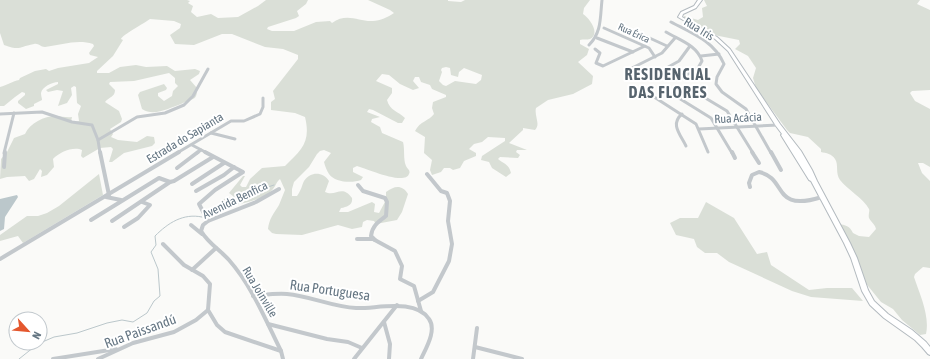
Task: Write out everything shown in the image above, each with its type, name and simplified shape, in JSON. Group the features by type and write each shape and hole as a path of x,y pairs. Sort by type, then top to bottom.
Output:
{"street":[{"path":"589,45 593,41 601,21 600,11 602,0"},
{"path":"700,0 695,7 682,13 680,17 725,45 809,176 814,181 846,242 864,287 872,302 884,314 918,338 930,352"},
{"name":"Rua Iris","path":"671,22 702,39 713,47 719,54 724,64 717,77 716,84 720,91 742,105 757,126"},
{"name":"Rua Érica","path":"604,28 645,46 651,50 655,56"},
{"path":"666,32 690,46 701,56 702,61 698,68 680,79"},
{"path":"643,35 667,46"},
{"path":"598,38 633,52"},
{"path":"630,69 662,53 675,38"},
{"path":"595,49 600,53 596,63 601,66 645,46"},
{"path":"654,75 679,60 690,46"},
{"path":"701,56 719,54"},
{"path":"98,140 137,117 165,113 184,105 193,96 208,69"},
{"path":"661,87 708,115 718,128 735,158"},
{"path":"692,90 727,111 759,163"},
{"path":"651,95 693,122 699,129 708,152"},
{"name":"Estrada do Sapianta","path":"0,259 232,121 244,121 260,114 263,107 263,98"},
{"path":"4,167 4,155 14,113"},
{"path":"0,114 47,113 72,122 90,124 94,126 98,140 107,196 121,200"},
{"path":"682,114 676,119 675,124 686,146"},
{"path":"757,126 781,170"},
{"name":"Rua Acácia","path":"699,129 757,126 779,127"},
{"path":"211,133 236,139"},
{"path":"192,145 243,172 216,189 199,204 208,221"},
{"path":"177,168 201,150"},
{"path":"112,221 170,182 180,178 213,157"},
{"path":"192,184 224,163"},
{"path":"196,191 224,175 234,167"},
{"path":"750,187 749,183 752,175 759,172 772,176 783,194 800,202 822,197"},
{"path":"418,301 433,292 449,262 449,253 452,247 448,221 450,201 447,193 441,191 426,174"},
{"path":"91,220 121,200 159,178 170,182"},
{"path":"358,185 363,191 385,198 387,202 386,216 374,226 372,231 371,236 377,241"},
{"name":"Avenida Benfica","path":"216,248 204,236 201,228 208,221 256,202 279,189"},
{"path":"124,227 138,218 150,205 142,202"},
{"path":"191,225 204,236"},
{"path":"357,239 371,239 396,251 402,266 400,279 413,284 421,311 429,318 432,326 430,338 421,359"},
{"path":"163,244 184,265 203,276 210,284 208,310 217,325 225,332 281,351"},
{"path":"192,270 216,248"},
{"name":"Rua Joinville","path":"216,248 236,270 253,296 281,351 283,359"},
{"name":"Rua Portuguesa","path":"253,296 286,294 356,308 396,305 409,306 421,311"},
{"path":"354,359 396,305"},
{"name":"Rua Paissandú","path":"98,359 121,348 174,332 196,320 208,310"},
{"path":"384,322 390,344 389,359"},
{"path":"268,324 328,339 348,342 362,348"},
{"path":"472,359 475,348 476,328"},
{"path":"53,359 121,348"},
{"path":"475,348 522,359"}],"shaded area":[{"path":"0,0 187,0 190,1 188,3 193,6 191,12 197,17 211,14 218,18 238,17 266,0 308,0 306,4 297,11 299,16 268,27 267,29 272,31 294,31 316,22 330,21 332,23 343,18 376,21 394,13 368,0 448,0 461,2 465,0 590,0 584,8 583,14 591,22 594,33 590,39 580,40 580,44 589,49 587,55 578,62 593,76 592,84 573,94 548,100 536,108 537,128 535,130 523,128 523,130 509,143 527,150 517,150 516,152 520,155 518,158 500,157 498,159 508,166 510,170 511,173 506,177 492,168 489,162 481,160 482,156 505,141 505,138 488,137 482,142 474,144 469,149 476,153 476,156 464,161 460,168 453,170 450,168 444,168 441,172 432,175 430,170 432,160 424,153 425,137 415,131 419,125 434,114 432,108 433,102 446,97 446,95 432,89 430,85 421,82 419,77 415,77 413,81 419,88 413,90 400,84 389,75 382,74 376,81 392,88 392,93 387,100 388,104 392,109 405,118 402,123 398,123 373,110 369,109 367,112 380,117 372,119 371,122 380,127 382,133 403,142 405,163 409,174 406,177 393,177 357,166 353,168 353,172 363,177 361,180 353,182 340,181 329,174 324,162 331,153 324,150 317,154 309,167 294,182 292,196 297,196 307,178 313,174 320,174 329,181 325,192 332,193 342,191 352,198 351,204 341,208 339,212 348,212 372,202 375,204 374,212 379,213 386,200 386,192 395,187 401,187 408,194 402,212 397,220 376,224 374,221 367,220 363,222 362,227 352,229 338,225 302,235 276,234 272,233 268,229 271,219 285,190 280,179 269,193 257,199 242,204 229,206 223,206 220,202 227,197 233,198 233,196 229,193 243,176 245,176 240,185 242,187 246,187 250,179 262,168 285,166 304,144 307,133 305,117 295,113 271,110 271,102 275,99 273,91 298,59 298,55 283,49 265,47 232,34 222,34 194,45 175,44 170,35 180,28 181,24 174,21 150,19 122,37 121,39 123,40 113,56 97,71 97,73 109,73 120,67 136,65 146,67 167,66 175,71 195,69 200,71 199,74 190,80 197,88 194,98 156,112 142,109 138,95 140,92 164,84 167,88 166,90 158,93 158,96 164,101 172,96 173,91 178,86 175,83 175,78 169,73 134,81 110,82 109,84 115,92 113,96 105,102 119,111 122,119 121,122 110,129 113,134 111,137 118,140 137,142 147,136 154,137 155,143 152,146 124,153 112,162 109,162 113,149 111,147 100,148 83,158 81,156 82,150 71,149 63,152 53,159 54,167 47,175 41,177 42,171 40,169 34,179 29,181 25,176 0,179 1,159 7,152 14,138 25,134 34,123 47,117 72,117 71,122 79,121 78,114 81,106 77,103 76,87 74,86 71,88 72,95 67,103 58,106 63,91 57,90 48,92 46,90 58,84 58,82 56,82 43,89 41,93 42,100 34,104 34,106 26,109 18,103 18,101 25,95 25,93 22,92 4,106 0,106 0,87 19,80 20,78 35,71 46,69 49,71 89,63 98,57 90,55 89,53 94,46 93,44 75,42 45,47 36,44 14,48 4,45 0,33","holes":["446,67 450,68 451,75 458,77 459,72 464,68 482,75 481,80 476,84 455,81 446,86 443,85 439,81 442,72 441,70 442,68"]},
{"path":"704,0 920,0 917,4 930,10 930,90 912,91 910,93 915,101 930,109 930,167 923,163 918,163 922,173 930,181 930,268 923,267 915,274 914,277 926,313 926,334 920,335 902,320 893,309 881,302 864,281 839,224 847,226 853,233 859,236 869,237 876,229 869,218 869,210 867,205 840,180 834,157 821,152 821,149 808,137 790,133 787,130 756,88 753,78 756,68 748,56 735,49 740,44 739,40 709,34 699,26 684,18 684,16 698,20 703,17 702,8 707,6"},
{"path":"99,174 103,195 23,243 18,236 0,241 0,235 27,216 38,216 59,206"},
{"path":"17,195 18,197 5,217 4,229 0,231 0,199"},
{"path":"706,202 734,218 757,254 767,252 771,265 809,290 852,288 863,301 811,297 792,291 729,262 717,253 705,253 697,247 694,239 676,235 670,223 680,218 698,218"}],"waterway":[{"path":"206,214 218,205 230,204 251,198 259,190 274,185"},
{"path":"48,340 77,333 107,323 122,320 133,322 147,313 154,301 160,296 158,269 151,252 156,245 155,236 176,220 188,216 202,217"},
{"path":"19,359 29,351"}],"district":[{"name":"RESIDENCIAL DAS FLORES","path":"668,83"}]}
